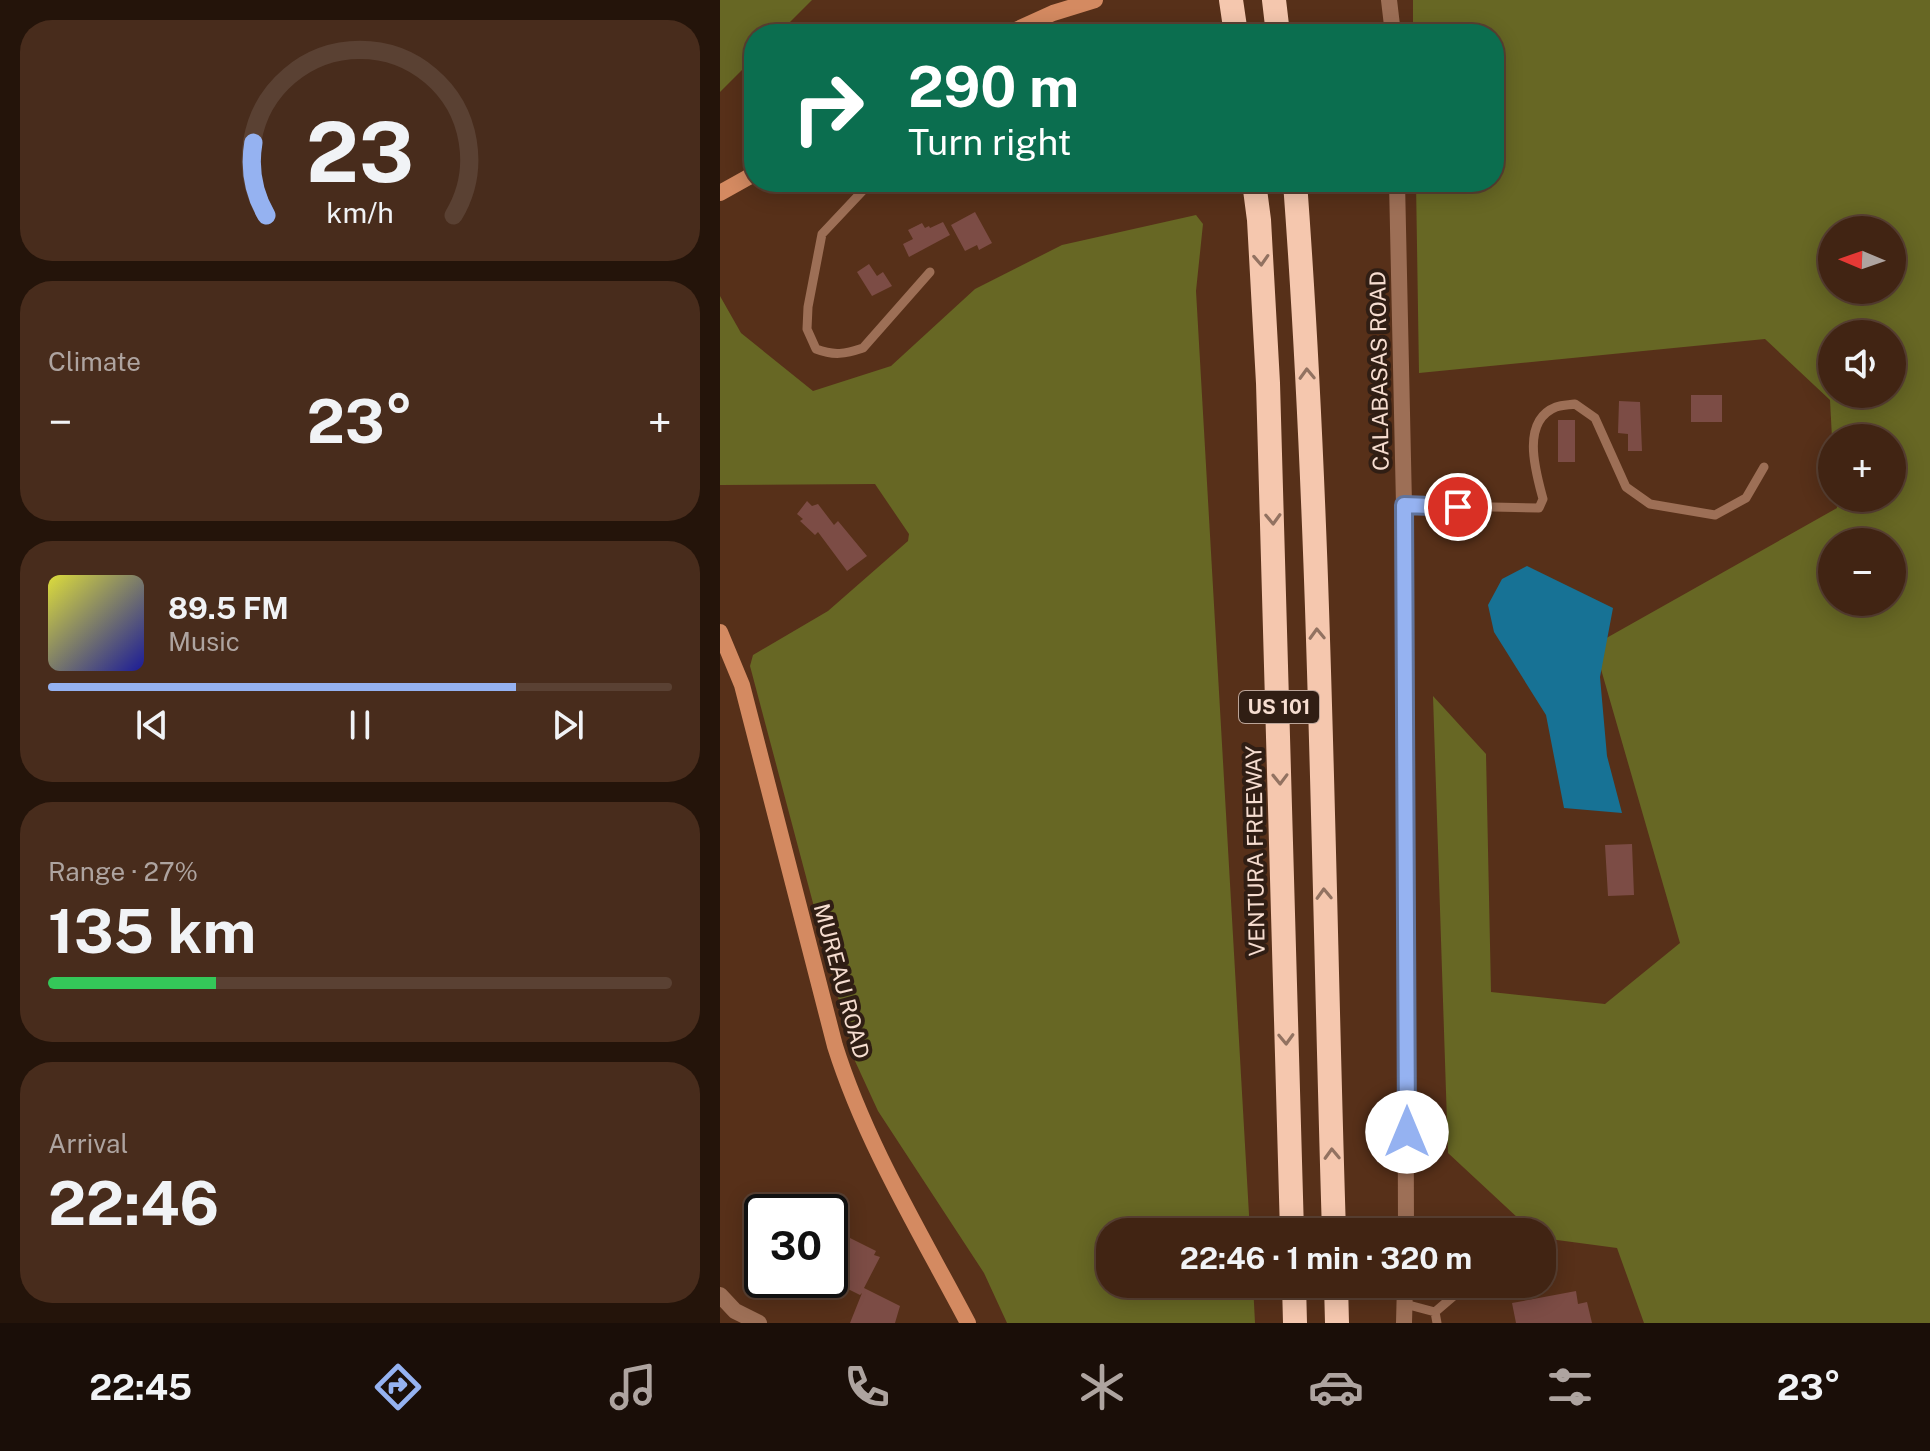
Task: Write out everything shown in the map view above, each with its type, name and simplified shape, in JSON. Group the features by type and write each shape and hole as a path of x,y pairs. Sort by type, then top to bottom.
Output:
{"highway":[{"path":"1231,0 1235,24"},
{"path":"1274,0 1277,24"},
{"name":"VENTURA FREEWAY","path":"1255,192 1270,443 1292,1218"},
{"name":"US 101","path":"1296,192 1304,309 1315,584 1334,1218"},
{"path":"1294,1298 1295,1323"},
{"path":"1336,1298 1337,1323"}],"main road":[{"path":"1029,24 1095,0"},
{"path":"720,193 744,180"},
{"name":"MUREAU ROAD","path":"720,632 742,685 835,1046 850,1093 866,1130 968,1323"}],"street":[{"path":"1389,0 1392,24"},
{"name":"CALABASAS ROAD","path":"1397,192 1404,505 1406,1218"},
{"path":"720,1295 735,1311 759,1323"},
{"path":"1404,1323 1405,1298"}],"lane":[{"path":"862,192 822,234 808,307 807,329 816,349 831,355 863,348 930,272"},
{"path":"1404,505 1539,508 1543,499 1532,461 1537,425 1553,408 1575,404 1595,418 1626,487 1650,504 1715,515 1746,498 1764,467"},
{"path":"1405,1304 1436,1318 1453,1298"}],"shaded area":[{"path":"720,0 812,0 788,24 744,24 744,68 720,92"},
{"path":"1413,0 1930,0 1930,1323 1644,1323 1617,1248 1556,1240 1556,1218 1518,1218 1448,1153 1433,696 1486,754 1491,992 1605,1004 1680,943 1594,645 1830,512 1906,512 1906,424 1831,424 1830,408 1906,408 1906,320 1818,320 1818,389 1765,339 1419,373 1416,192 1504,192 1504,24 1413,24"},
{"path":"1196,215 1203,224 1196,291 1249,1218 1096,1218 1096,1298 1254,1298 1255,1323 1007,1323 984,1273 878,1111 855,1061 750,666 753,655 828,611 908,541 909,534 875,484 720,485 720,296 741,333 813,391 891,366 975,289 1062,245"}],"water":[{"path":"1527,566 1613,608 1600,677 1607,756 1622,813 1564,808 1546,715 1494,632 1488,605 1502,579"}],"building":[{"path":"975,212 992,243 979,250 977,245 965,251 951,225"},
{"path":"943,222 950,235 909,257 903,244 913,239 908,230 922,223 925,228 930,228"},
{"path":"869,264 877,276 883,272 892,286 872,296 857,272"},
{"path":"1691,395 1722,395 1722,422 1691,422"},
{"path":"1619,401 1640,402 1642,451 1628,451 1628,434 1618,433"},
{"path":"1558,420 1575,420 1575,462 1558,462"},
{"path":"807,501 812,506 818,504 834,525 838,521 867,556 847,571 818,532 815,535 800,521 803,519 797,514"},
{"path":"1632,844 1634,895 1608,896 1605,845"},
{"path":"848,1237 876,1251 874,1255 880,1257 864,1288 900,1306 895,1323 850,1323 862,1293 860,1295 848,1289"},
{"path":"1576,1291 1578,1304 1587,1302 1592,1323 1516,1323 1512,1303 1556,1298 1556,1295"}],"route":[{"path":"1407,1132 1404,505 1458,507"}]}
